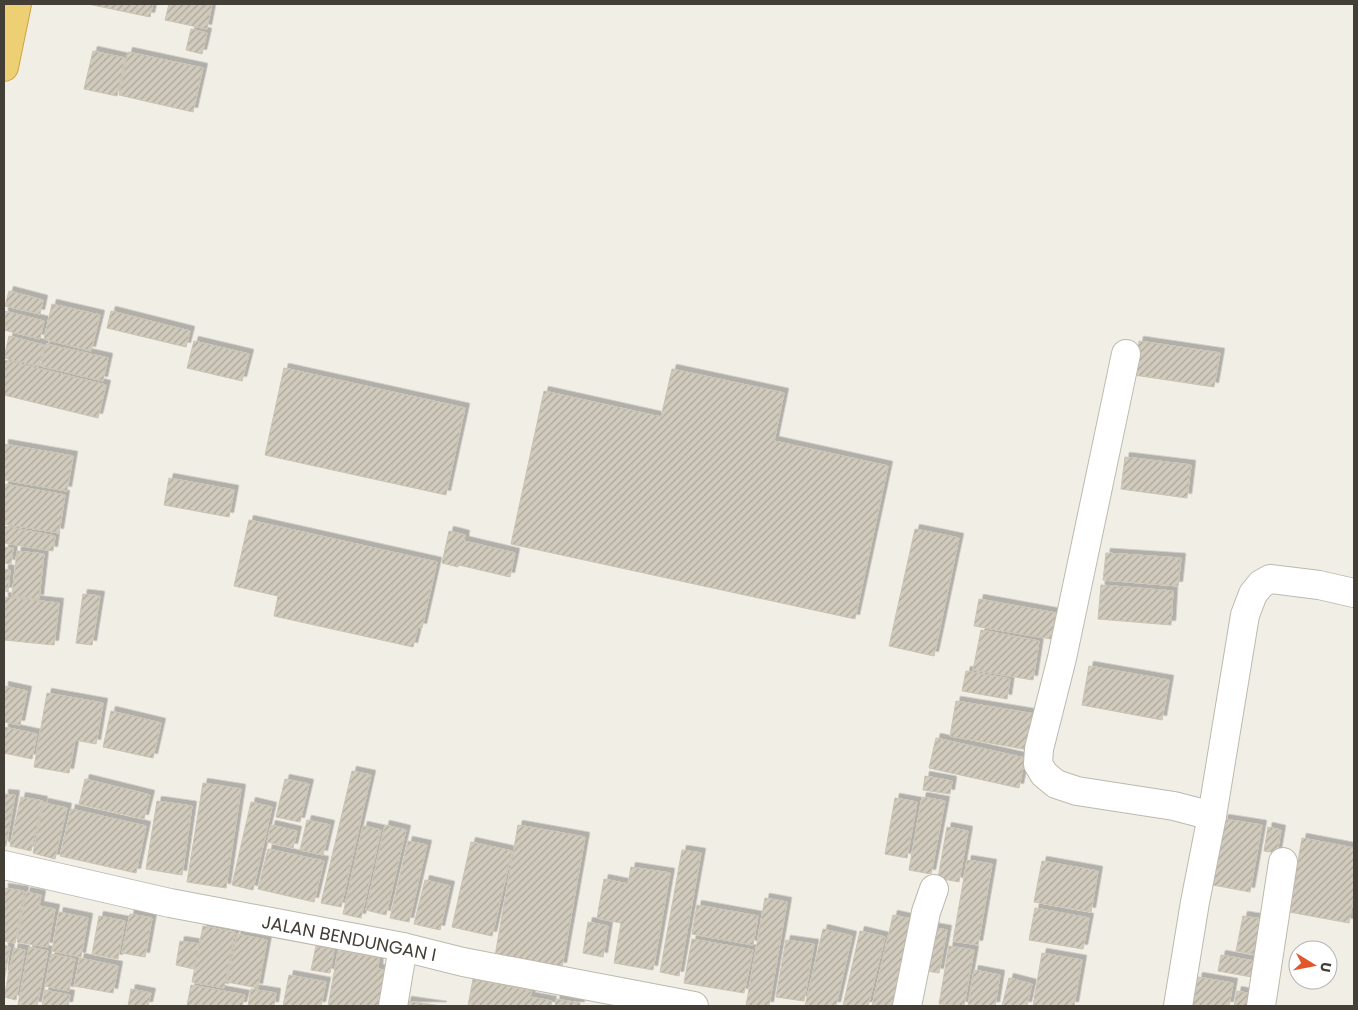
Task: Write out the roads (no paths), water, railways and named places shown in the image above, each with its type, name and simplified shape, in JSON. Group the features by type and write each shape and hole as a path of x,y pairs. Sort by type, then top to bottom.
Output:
{"highway":[{"path":"4,67 17,4"}],"street":[{"path":"1126,354 1062,658 1039,749 1038,764 1044,774 1056,784 1077,791 1174,806 1212,816"},
{"path":"1178,1006 1194,902 1212,816 1245,615 1253,594 1261,584 1270,579 1319,585 1354,593"},
{"path":"1261,1006 1283,862"},
{"name":"JALAN BENDUNGAN I","path":"4,865 170,904 403,947 463,962 694,1006"},
{"path":"907,1006 926,912 934,889"},
{"path":"393,1006 403,947"}]}
